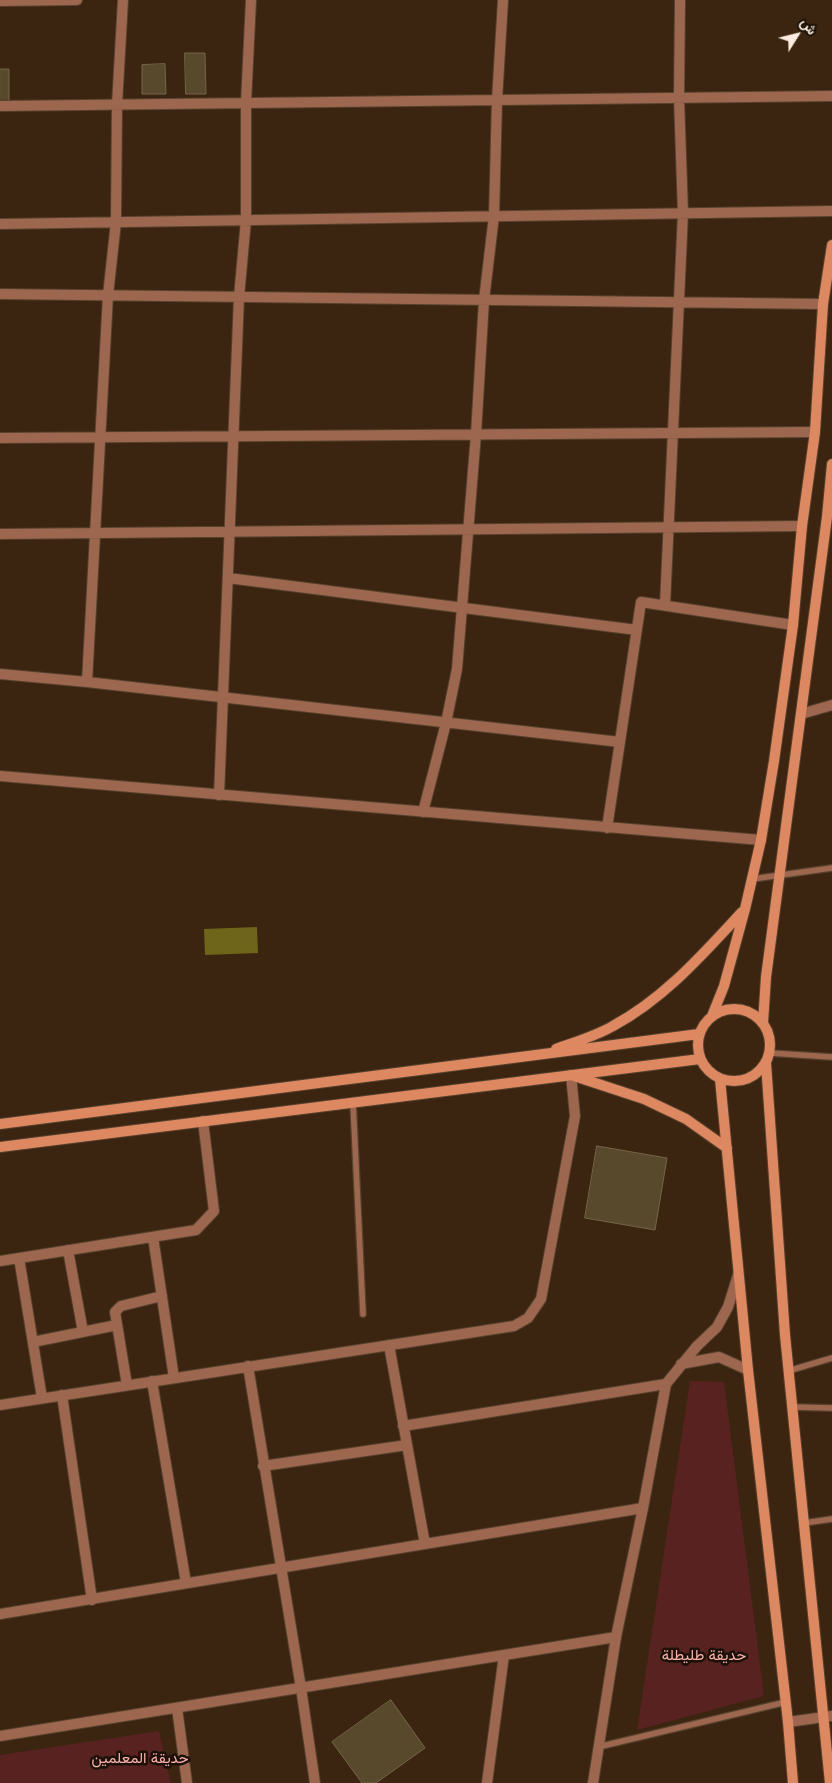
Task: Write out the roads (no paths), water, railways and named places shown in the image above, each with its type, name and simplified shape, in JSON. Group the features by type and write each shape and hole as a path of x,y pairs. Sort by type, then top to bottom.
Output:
{"main road":[{"path":"712,1016 724,986 761,840 793,625 802,526 815,432 822,304 832,245"},
{"path":"763,1023 779,874 800,714 830,517 832,464"},
{"path":"542,1055 612,1027 651,1002 687,971 745,909"},
{"path":"768,1058 760,1071 751,1078 730,1082 720,1079 705,1067 700,1059 699,1034 704,1024 712,1016 727,1010 744,1010 754,1015 763,1023 768,1032 770,1042 768,1058 788,1371 804,1523 828,1717 830,1783"},
{"path":"0,1124 699,1034"},
{"path":"0,1146 700,1059"},
{"path":"571,1075 644,1099 686,1119 727,1148"},
{"path":"720,1079 748,1370 786,1702 793,1783"}],"street":[{"path":"0,1 77,0"},
{"path":"88,682 108,295 116,222 118,105 123,0"},
{"path":"219,795 239,297 246,220 246,103 251,0"},
{"path":"423,812 446,723 457,669 476,434 484,300 494,216 497,100 503,0"},
{"path":"665,605 683,213 679,98 680,0"},
{"path":"0,106 832,96"},
{"path":"0,224 832,211"},
{"path":"0,294 822,304"},
{"path":"0,438 815,432"},
{"path":"0,534 802,526"},
{"path":"228,578 637,630"},
{"path":"607,828 641,602 793,625"},
{"path":"0,674 88,682 620,742"},
{"path":"800,714 832,705"},
{"path":"0,776 761,840"},
{"path":"0,1405 514,1326 528,1318 542,1299 575,1116 571,1075"},
{"path":"0,1261 196,1230 214,1211 203,1121"},
{"path":"153,1237 174,1378"},
{"path":"68,1250 83,1332"},
{"path":"19,1258 42,1398"},
{"path":"593,1783 616,1637 644,1508 666,1384 697,1346 717,1327 728,1307 739,1274"},
{"path":"127,1385 114,1312 121,1306 162,1296"},
{"path":"33,1342 117,1325"},
{"path":"389,1345 425,1544"},
{"path":"681,1364 719,1357 748,1370"},
{"path":"248,1366 301,1688 314,1783"},
{"path":"152,1381 186,1583"},
{"path":"404,1426 666,1384"},
{"path":"62,1395 92,1600"},
{"path":"263,1466 407,1445"},
{"path":"0,1614 644,1508"},
{"path":"0,1736 616,1637"},
{"path":"487,1783 504,1655"},
{"path":"177,1708 188,1783"},
{"path":"788,1722 828,1717"}],"lane":[{"path":"752,879 832,868"},
{"path":"768,1058 832,1057"},
{"path":"353,1102 363,1314"},
{"path":"788,1371 832,1358"},
{"path":"792,1407 832,1408"},
{"path":"804,1523 832,1519"},
{"path":"598,1747 786,1702"}],"park label":[{"name":"حديقة طليطلة","path":"704,1655"},
{"name":"حديقة المعلمين","path":"140,1758"}]}
